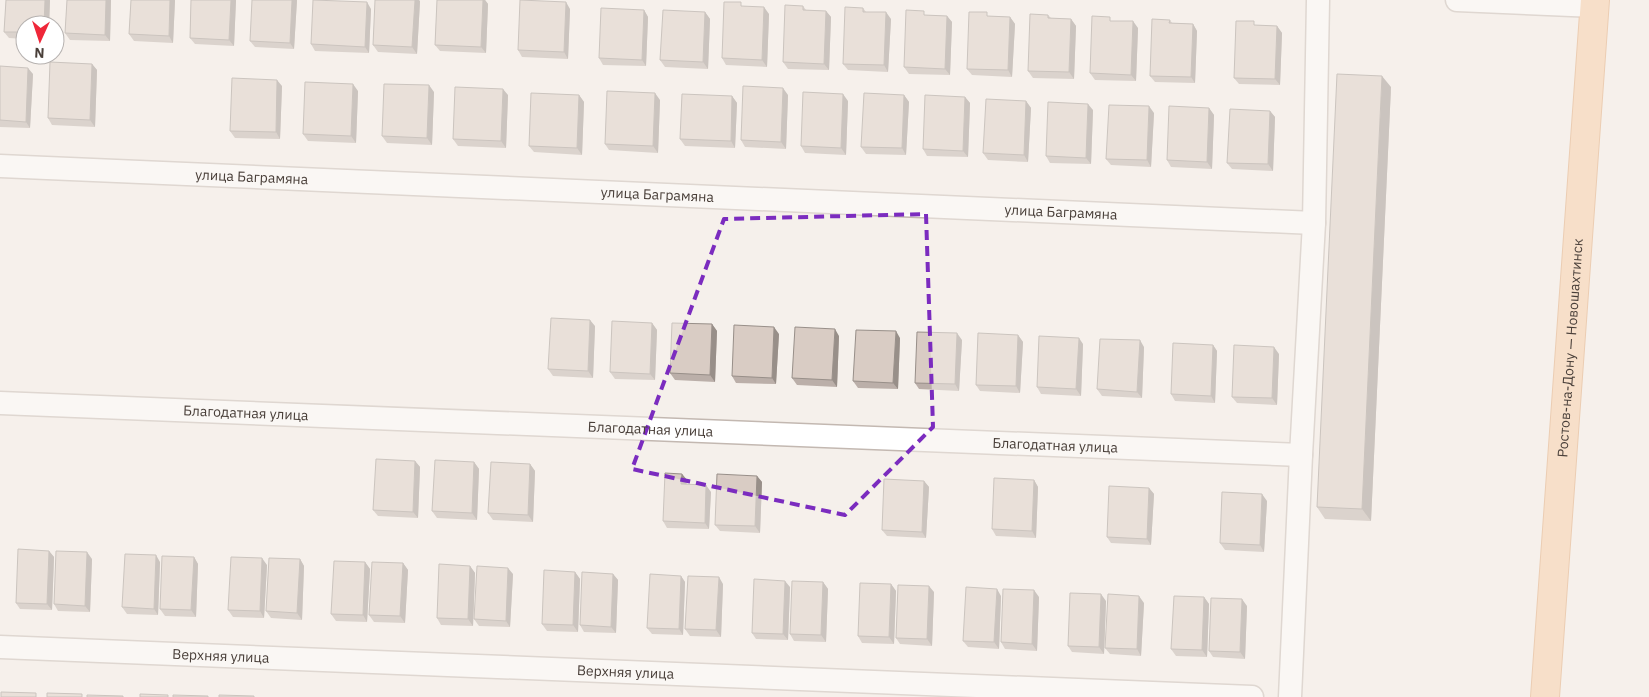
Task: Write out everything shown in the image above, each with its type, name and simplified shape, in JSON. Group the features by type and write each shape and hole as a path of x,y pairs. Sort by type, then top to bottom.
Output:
{"main road":[{"name":"Ростов-на-Дону — Новошахтинск","path":"1545,697 1595,3"}],"street":[{"path":"1290,697 1314,224 1318,0"},
{"path":"1457,0 1595,3"},
{"name":"улица Баграмяна","path":"0,166 1314,224"},
{"name":"Благодатная улица","path":"0,403 1301,454"},
{"name":"Верхняя улица","path":"0,647 1252,697"}],"highlighted area":[{"path":"926,214 933,427 845,515 632,469 724,219"}],"building":[{"path":"6,0 45,0 44,15 15,15 15,32 4,32"},
{"path":"67,0 106,0 105,35 65,33"},
{"path":"131,0 170,0 169,36 129,34"},
{"path":"191,0 231,0 229,40 190,38"},
{"path":"252,0 292,0 290,43 250,41"},
{"path":"313,0 367,2 365,47 311,44"},
{"path":"375,0 415,0 412,47 373,45"},
{"path":"437,0 483,0 481,47 435,45"},
{"path":"520,0 566,2 564,52 518,50"},
{"path":"724,2 741,2 741,6 764,7 762,60 722,58"},
{"path":"785,5 803,6 803,10 826,11 824,64 783,62"},
{"path":"845,7 863,8 863,12 886,12 884,65 843,64"},
{"path":"601,8 644,10 642,60 599,58"},
{"path":"663,10 705,12 703,62 660,60"},
{"path":"906,10 924,11 924,15 947,16 945,69 904,67"},
{"path":"969,12 987,12 987,16 1010,17 1008,70 967,69"},
{"path":"1030,14 1048,15 1048,18 1071,19 1069,72 1028,71"},
{"path":"1092,16 1110,17 1110,21 1133,21 1131,75 1090,73"},
{"path":"1152,19 1170,20 1169,23 1193,24 1191,77 1150,76"},
{"path":"1236,21 1254,21 1254,25 1277,26 1275,79 1234,78"},
{"path":"65,63 92,64 90,120 48,118 50,65 65,65"},
{"path":"0,66 28,68 26,122 0,120"},
{"path":"1337,74 1382,76 1362,509 1317,507"},
{"path":"232,78 277,80 276,132 230,131"},
{"path":"305,82 353,84 351,136 303,134"},
{"path":"384,84 429,85 427,138 382,136"},
{"path":"743,86 783,88 781,142 741,140"},
{"path":"455,87 503,89 501,141 453,139"},
{"path":"607,91 655,93 653,146 605,144"},
{"path":"803,92 843,94 841,148 801,146"},
{"path":"531,93 579,95 577,148 529,146"},
{"path":"864,93 904,95 902,148 861,147"},
{"path":"682,94 732,96 731,141 680,139"},
{"path":"925,95 965,97 963,151 923,149"},
{"path":"986,99 1026,101 1024,155 983,153"},
{"path":"1048,102 1088,104 1086,158 1046,156"},
{"path":"1109,105 1149,106 1147,160 1106,159"},
{"path":"1169,106 1209,108 1207,162 1167,160"},
{"path":"1230,109 1270,111 1268,164 1227,163"},
{"path":"551,318 590,320 588,371 548,369"},
{"path":"612,321 652,323 650,374 610,372"},
{"path":"672,323 712,324 710,375 670,373"},
{"path":"734,325 774,327 772,378 732,376"},
{"path":"795,327 835,329 832,380 792,378"},
{"path":"856,330 896,331 893,383 853,381"},
{"path":"917,332 957,333 955,384 915,383"},
{"path":"978,333 1018,335 1016,386 976,385"},
{"path":"1039,336 1079,338 1076,389 1037,387"},
{"path":"1100,339 1140,340 1137,392 1097,389"},
{"path":"1173,343 1213,345 1211,396 1171,394"},
{"path":"1234,345 1274,347 1272,398 1232,397"},
{"path":"376,459 415,461 413,512 373,510"},
{"path":"435,460 474,462 472,513 432,511"},
{"path":"491,462 530,464 528,515 488,513"},
{"path":"665,473 682,474 681,484 706,485 705,523 663,521"},
{"path":"717,474 757,476 755,526 715,525"},
{"path":"994,478 1034,480 1032,531 992,529"},
{"path":"884,479 924,481 922,532 882,530"},
{"path":"1109,486 1149,488 1147,539 1107,537"},
{"path":"1222,492 1262,494 1260,545 1220,543"},
{"path":"18,549 49,551 47,604 16,603"},
{"path":"56,551 87,552 85,606 54,604"},
{"path":"125,554 156,555 154,609 122,607"},
{"path":"162,556 194,557 191,610 160,609"},
{"path":"231,557 262,558 260,611 228,610"},
{"path":"269,558 300,559 297,613 266,611"},
{"path":"334,561 365,562 363,615 331,614"},
{"path":"372,562 403,563 400,616 369,615"},
{"path":"439,564 470,566 468,619 437,618"},
{"path":"477,566 508,568 506,621 474,619"},
{"path":"544,570 575,572 573,625 542,624"},
{"path":"582,572 613,574 611,627 580,625"},
{"path":"650,574 681,576 679,629 647,628"},
{"path":"688,576 719,577 716,630 685,629"},
{"path":"754,579 785,581 783,634 752,633"},
{"path":"792,581 823,582 821,635 790,634"},
{"path":"860,583 891,584 889,637 858,636"},
{"path":"898,585 929,586 927,639 896,638"},
{"path":"966,587 997,589 994,642 963,641"},
{"path":"1003,589 1034,590 1032,644 1001,642"},
{"path":"1070,593 1101,594 1099,647 1068,646"},
{"path":"1108,594 1139,596 1137,649 1105,648"},
{"path":"1174,596 1204,597 1202,650 1171,649"},
{"path":"1211,598 1242,599 1240,652 1209,651"},
{"path":"1,692 36,693 36,697 1,697"},
{"path":"47,693 82,694 82,697 47,697"},
{"path":"140,694 168,695 168,697 140,697"},
{"path":"87,695 123,696 123,697 87,697"},
{"path":"173,695 208,696 208,697 173,697"},
{"path":"219,695 254,696 254,697 219,697"}]}
